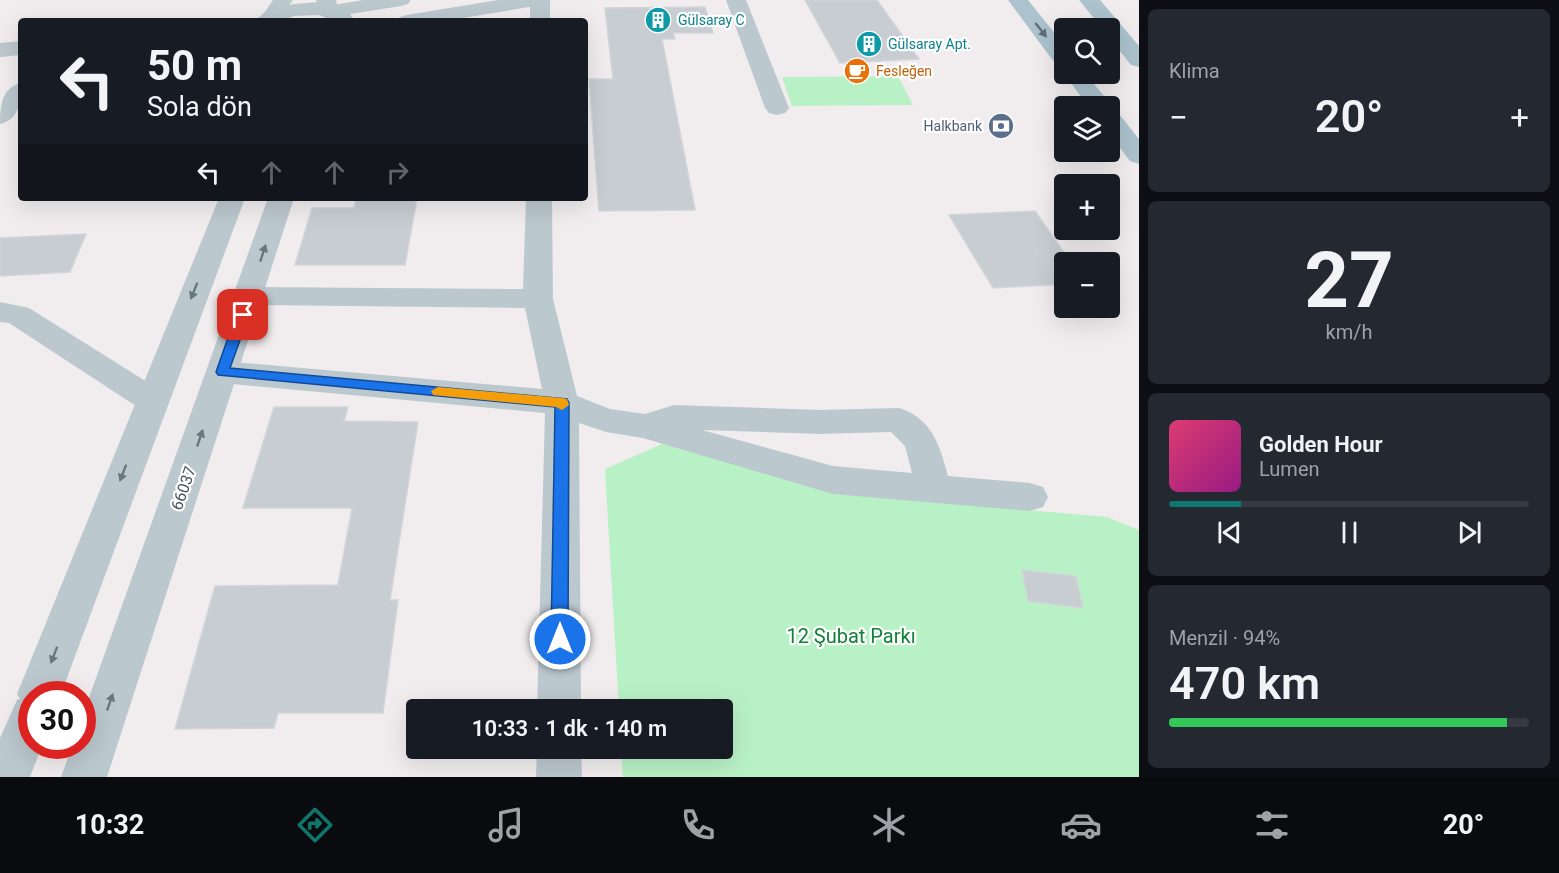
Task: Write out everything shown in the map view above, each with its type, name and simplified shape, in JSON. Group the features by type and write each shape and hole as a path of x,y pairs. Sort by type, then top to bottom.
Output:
{"main road":[{"path":"1018,0 1054,47"},
{"path":"1089,0 1139,60"},
{"path":"1083,84 1092,96"},
{"path":"1120,132 1139,156"}],"street":[{"path":"269,15 304,8 333,10 401,0"},
{"path":"425,18 535,0"},
{"path":"540,0 540,18"},
{"path":"736,0 777,108"},
{"path":"0,50 18,48"},
{"path":"0,70 18,68"},
{"path":"0,117 18,94"},
{"path":"44,681 151,400 231,201"},
{"name":"66037","path":"84,777 280,201"},
{"path":"539,201 538,298 562,403 559,699"},
{"path":"249,296 538,298"},
{"path":"0,312 18,315 151,400"},
{"path":"222,372 562,403 606,420 643,426 833,480 1030,497"},
{"path":"643,426 674,417 819,422 899,420 921,441 934,489"},
{"path":"7,777 18,749"},
{"path":"559,759 559,777"}],"green space":[{"path":"898,76 913,105 792,106 782,77"},
{"name":"12 Şubat Parkı","path":"678,437 799,469 830,493 1107,517 1139,530 1139,777 623,777 622,759 733,759 733,699 618,699 605,469"}],"building":[{"path":"805,0 877,0 919,59 840,63"},
{"path":"705,7 713,33 673,33 675,39 662,39 695,210 599,211 589,79 613,79 605,8"},
{"path":"356,201 416,201 405,265 295,265 312,208 354,208"},
{"path":"1035,211 1064,252 1054,252 1054,285 993,288 949,215"},
{"path":"86,234 70,272 0,276 0,238"},
{"path":"274,407 348,407 344,421 418,422 390,600 398,600 383,713 278,713 274,728 175,729 215,586 338,585 352,508 243,508"},
{"path":"1022,570 1076,576 1083,608 1028,601"}],"slow traffic":[{"path":"438,391 562,403 562,405"}],"place":[{"name":"Gülsaray C","path":"658,20"},
{"name":"Gülsaray Apt.","path":"869,44"},
{"name":"Fesleğen","path":"857,71"},
{"name":"Halkbank","path":"1001,126"}],"route":[{"path":"243,315 222,372 562,403 560,639"}]}
